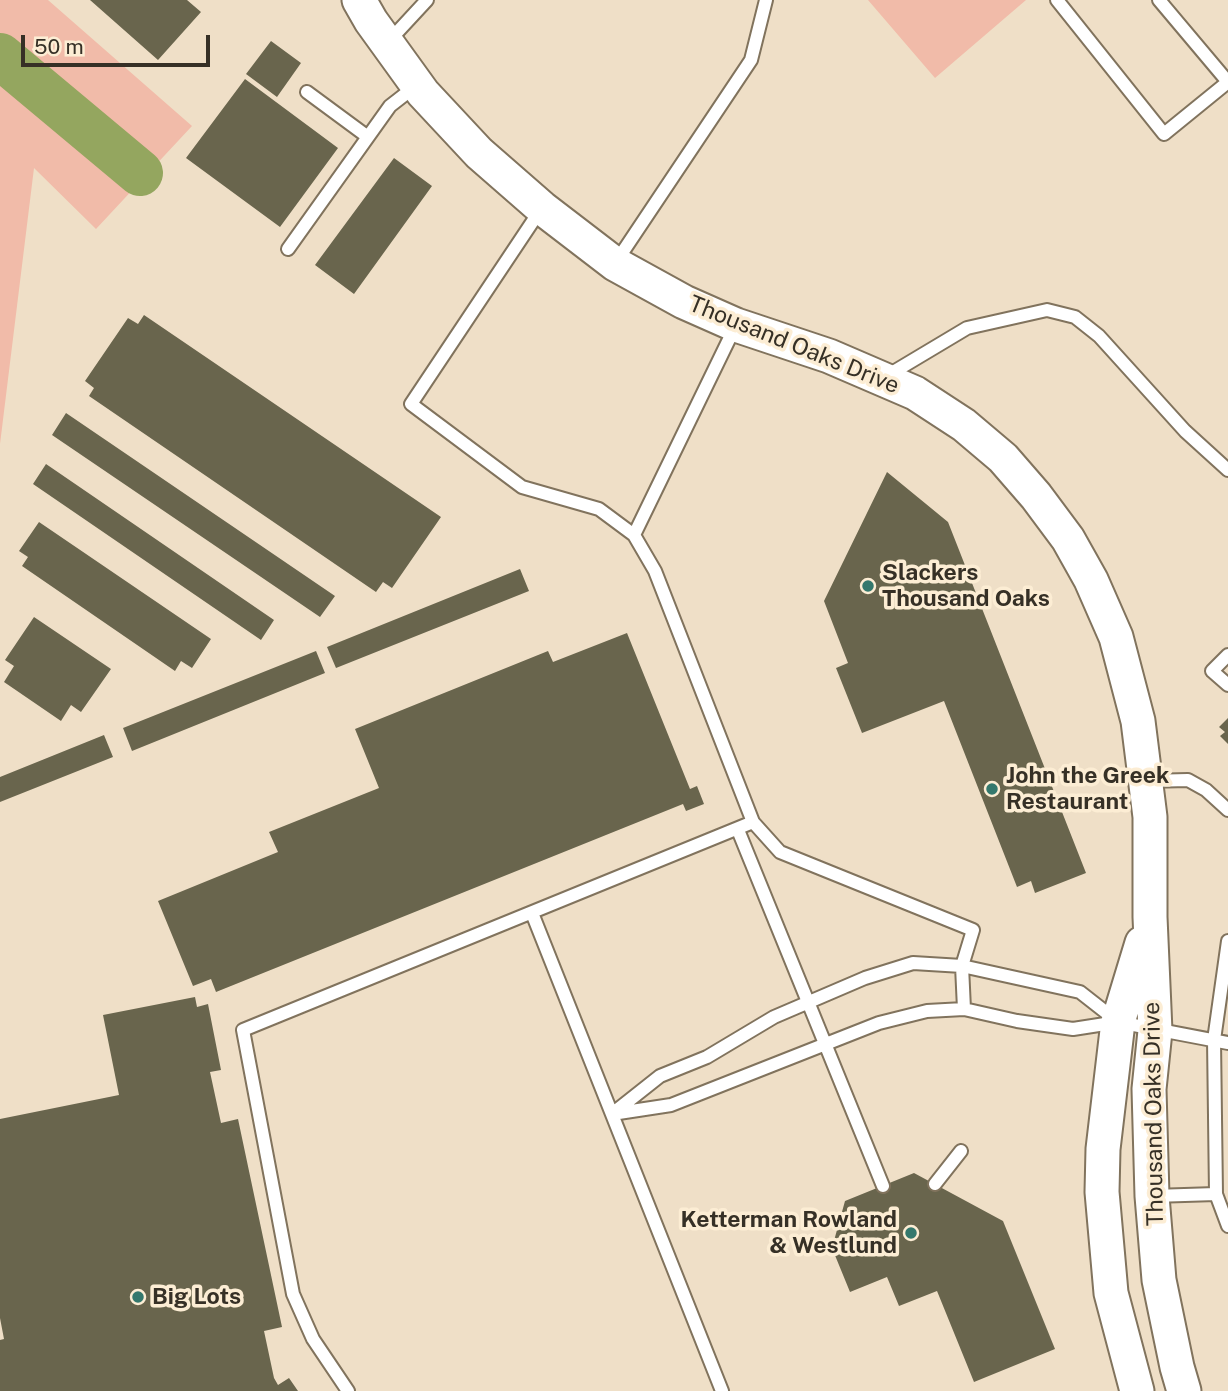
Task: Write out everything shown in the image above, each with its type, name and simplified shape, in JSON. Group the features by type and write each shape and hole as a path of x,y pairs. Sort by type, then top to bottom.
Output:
{"main road":[{"name":"Thousand Oaks Drive","path":"359,0 417,84 479,153 542,208 615,264 684,302 736,325 829,356 915,393 964,425 1003,458 1068,539 1091,580 1116,637 1138,721 1150,817 1150,917 1155,1031 1149,1089 1152,1196 1159,1280 1186,1383"},
{"name":"Thousand Oaks Drive","path":"1135,1388 1111,1293 1102,1192 1103,1149 1118,1022 1150,917"}],"lane":[{"path":"387,43 427,0"},
{"path":"615,264 751,60 766,0"},
{"path":"1057,0 1164,134 1228,82 1159,0"},
{"path":"288,249 390,106 417,84"},
{"path":"307,92 368,137"},
{"path":"542,208 411,404 523,488 599,509 634,535 655,571 753,822 780,852 973,930 962,966 964,1009"},
{"path":"882,379 967,328 1047,310 1075,317 1099,336 1185,431 1228,470"},
{"path":"634,535 736,325"},
{"path":"1228,655 1212,671 1228,685"},
{"path":"1145,781 1188,780 1206,790 1228,810"},
{"path":"348,1391 313,1339 293,1294 243,1030 753,822"},
{"path":"738,830 883,1186"},
{"path":"532,913 722,1391"},
{"path":"1228,941 1214,1041 1216,1194 1228,1226"},
{"path":"612,1114 660,1076 707,1058 774,1017 865,978 913,963 962,966 1080,992 1118,1022"},
{"path":"612,1114 671,1105 879,1023 927,1011 964,1009 1017,1021 1073,1029 1118,1022 1228,1043"},
{"path":"935,1184 961,1151"},
{"path":"1152,1196 1216,1194"}],"shaded area":[{"path":"0,0 48,0 192,126 96,229 34,168 0,444"},
{"path":"868,0 1026,0 935,78"}],"building":[{"path":"90,0 187,0 201,12 158,60"},
{"path":"271,41 301,63 277,97 246,74"},
{"path":"245,79 338,148 280,227 186,158"},
{"path":"394,158 432,186 354,294 315,265"},
{"path":"144,315 441,517 392,588 383,582 376,592 89,396 94,388 85,381 128,318 138,324"},
{"path":"66,413 335,596 320,617 52,435"},
{"path":"46,464 274,620 261,640 33,484"},
{"path":"887,472 948,522 1086,873 1035,893 1031,881 1017,887 944,701 862,733 836,668 848,663 824,601"},
{"path":"39,522 211,639 192,668 181,661 175,671 22,566 28,557 19,551"},
{"path":"520,569 529,591 336,668 327,647"},
{"path":"34,617 111,669 81,712 71,705 61,721 4,682 14,666 5,660"},
{"path":"627,633 690,789 697,786 704,804 686,811 683,804 216,992 211,979 193,986 158,901 278,852 269,832 379,788 355,729 548,651 553,662"},
{"path":"316,651 325,673 132,751 123,728"},
{"path":"1228,718 1228,744 1220,736 1225,732 1219,727"},
{"path":"104,735 113,757 0,802 0,777"},
{"path":"195,997 197,1007 208,1004 221,1070 210,1072 221,1123 238,1119 282,1327 264,1331 274,1378 278,1385 289,1378 298,1391 0,1391 0,1340 4,1339 0,1318 0,1119 119,1095 103,1015"},
{"path":"914,1173 1003,1221 1055,1349 974,1382 937,1291 899,1306 887,1277 850,1292 832,1248 845,1201"}],"waterway":[{"path":"0,56 140,173"}],"place":[{"name":"Slackers Thousand Oaks","path":"868,586"},
{"name":"John the Greek Restaurant","path":"992,789"},
{"name":"Ketterman Rowland & Westlund","path":"911,1233"},
{"name":"Big Lots","path":"138,1297"}]}
